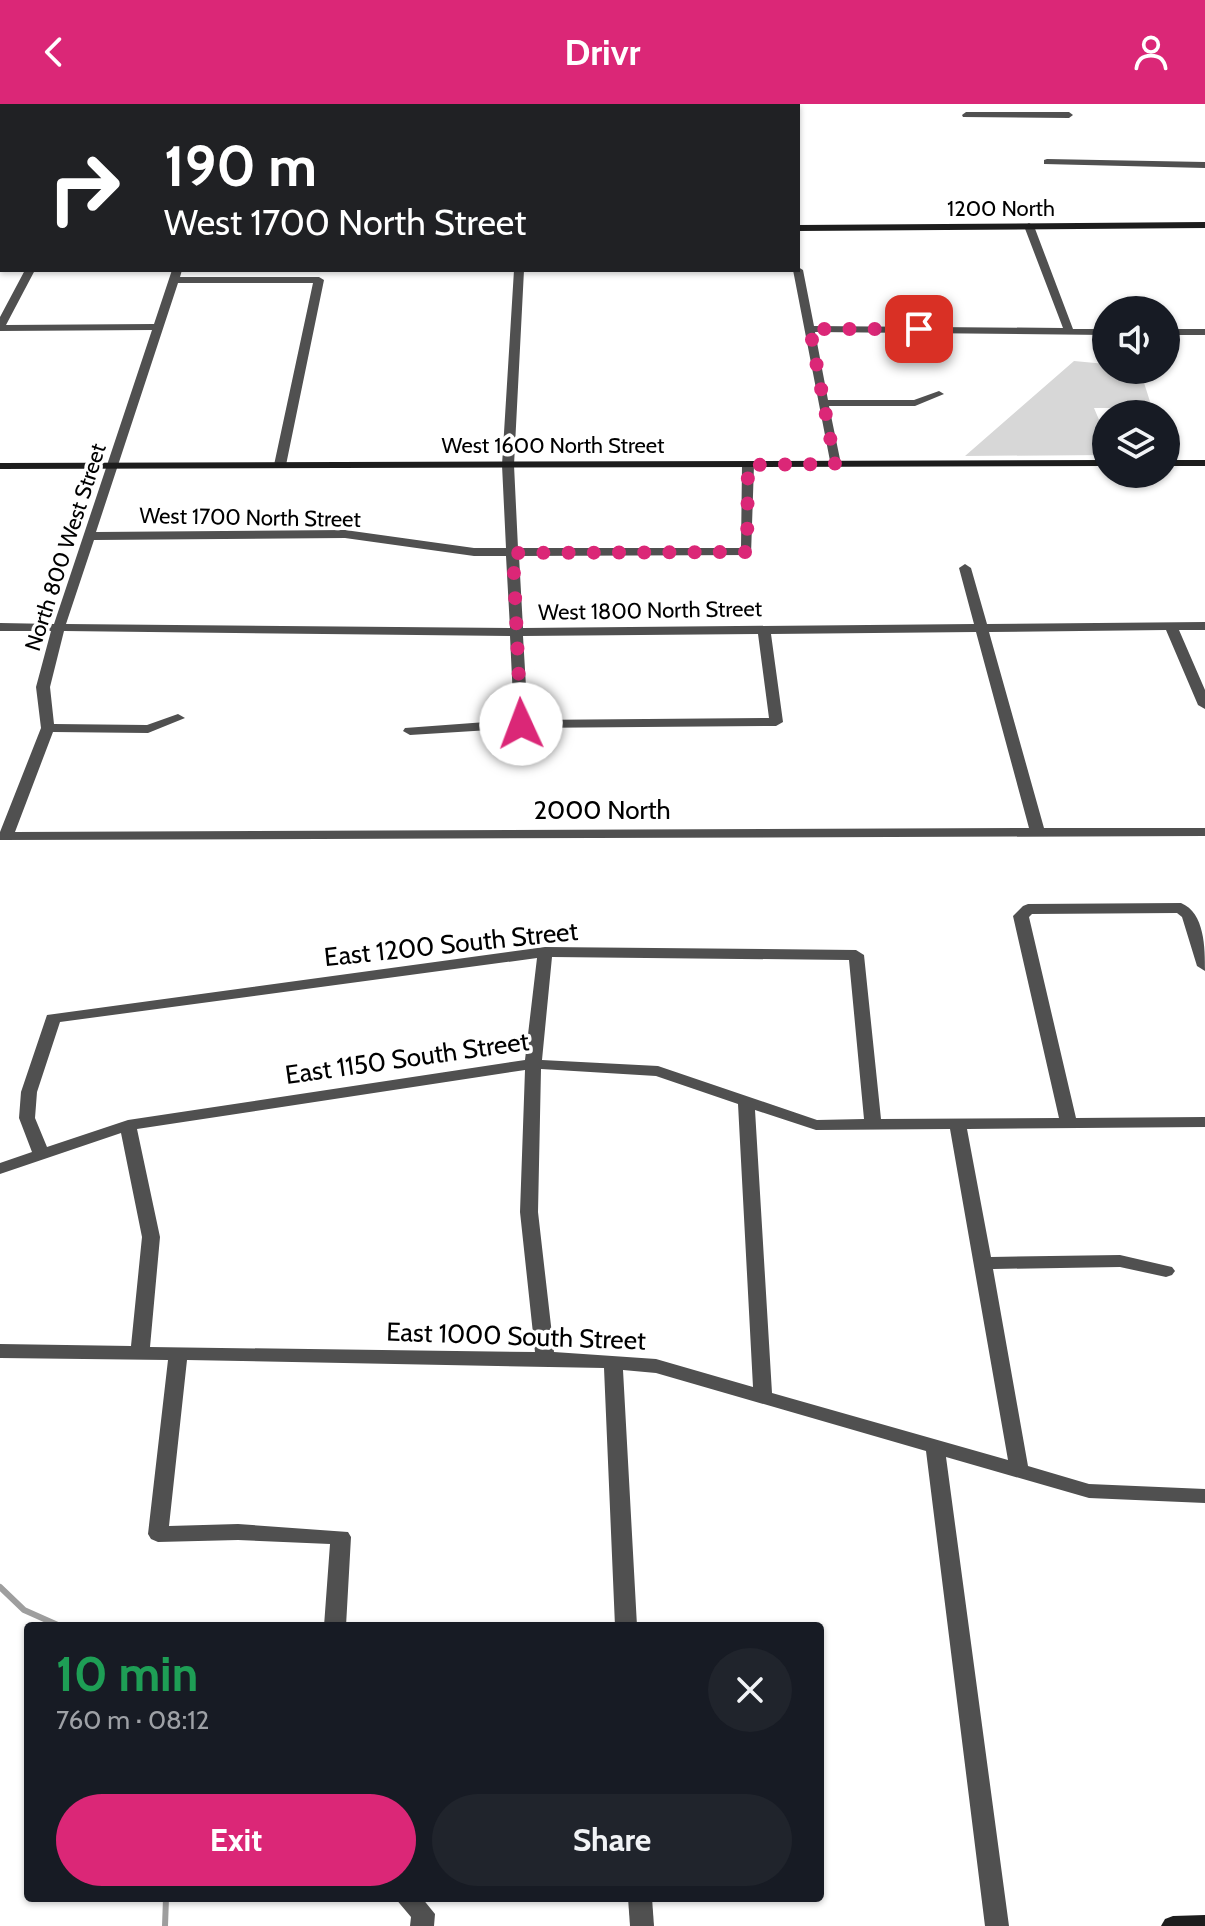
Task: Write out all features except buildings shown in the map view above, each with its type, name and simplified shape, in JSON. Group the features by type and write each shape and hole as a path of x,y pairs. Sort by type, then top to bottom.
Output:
{"street":[{"path":"1012,104 1017,115"},
{"path":"966,115 1069,115"},
{"path":"1047,162 1205,165"},
{"name":"1200 North","path":"800,228 1205,225"},
{"path":"1029,226 1069,332"},
{"path":"29,272 0,328 157,327"},
{"path":"519,272 508,465 521,724"},
{"path":"798,272 835,464"},
{"path":"175,275 319,280 280,465"},
{"name":"North 800 West Street","path":"3,836 48,728 43,687 59,627 175,275"},
{"path":"810,329 1092,332"},
{"path":"1180,332 1205,332"},
{"path":"824,403 915,403 939,394"},
{"name":"West 1600 North Street","path":"0,466 1092,463"},
{"path":"1180,463 1205,463"},
{"name":"West 1700 North Street","path":"87,536 345,534 474,552 747,552 748,465"},
{"path":"965,568 1038,833"},
{"name":"West 1800 North Street","path":"0,627 517,632 1205,626"},
{"path":"1171,627 1205,705"},
{"path":"410,731 521,724 776,722 764,629"},
{"path":"48,728 148,729 178,718"},
{"name":"2000 North","path":"3,836 1205,832"},
{"path":"1069,1123 1021,916 1028,909 1181,908 1189,916 1205,966"},
{"path":"545,952 533,1064 529,1212 545,1359"},
{"name":"East 1200 South Street","path":"42,1156 27,1118 29,1092 53,1018 545,952 856,955 873,1125"},
{"name":"East 1150 South Street","path":"0,1169 128,1125 533,1064 658,1071 816,1125 1205,1122"},
{"path":"746,1101 763,1397"},
{"path":"958,1124 1019,1469"},
{"path":"128,1125 151,1237 140,1353"},
{"path":"982,1263 1120,1261 1166,1271"},
{"name":"East 1000 South Street","path":"0,1351 545,1359 656,1366 1089,1491 1205,1496"},
{"path":"178,1354 158,1534 238,1532 341,1537 335,1622"},
{"path":"613,1362 626,1622"},
{"path":"935,1446 997,1926"},
{"path":"411,1902 423,1914 422,1926"},
{"path":"640,1902 642,1926"},
{"path":"1173,1926 1205,1925"}],"shaded area":[{"path":"1074,361 1092,363 1092,384 1144,384 1149,400 1092,400 1092,455 965,456"}],"waterway":[{"path":"0,1587 24,1610 51,1622"},
{"path":"165,1926 166,1902"}],"route":[{"path":"521,724 513,553 747,552 748,465 835,464 810,329 919,329"}]}
